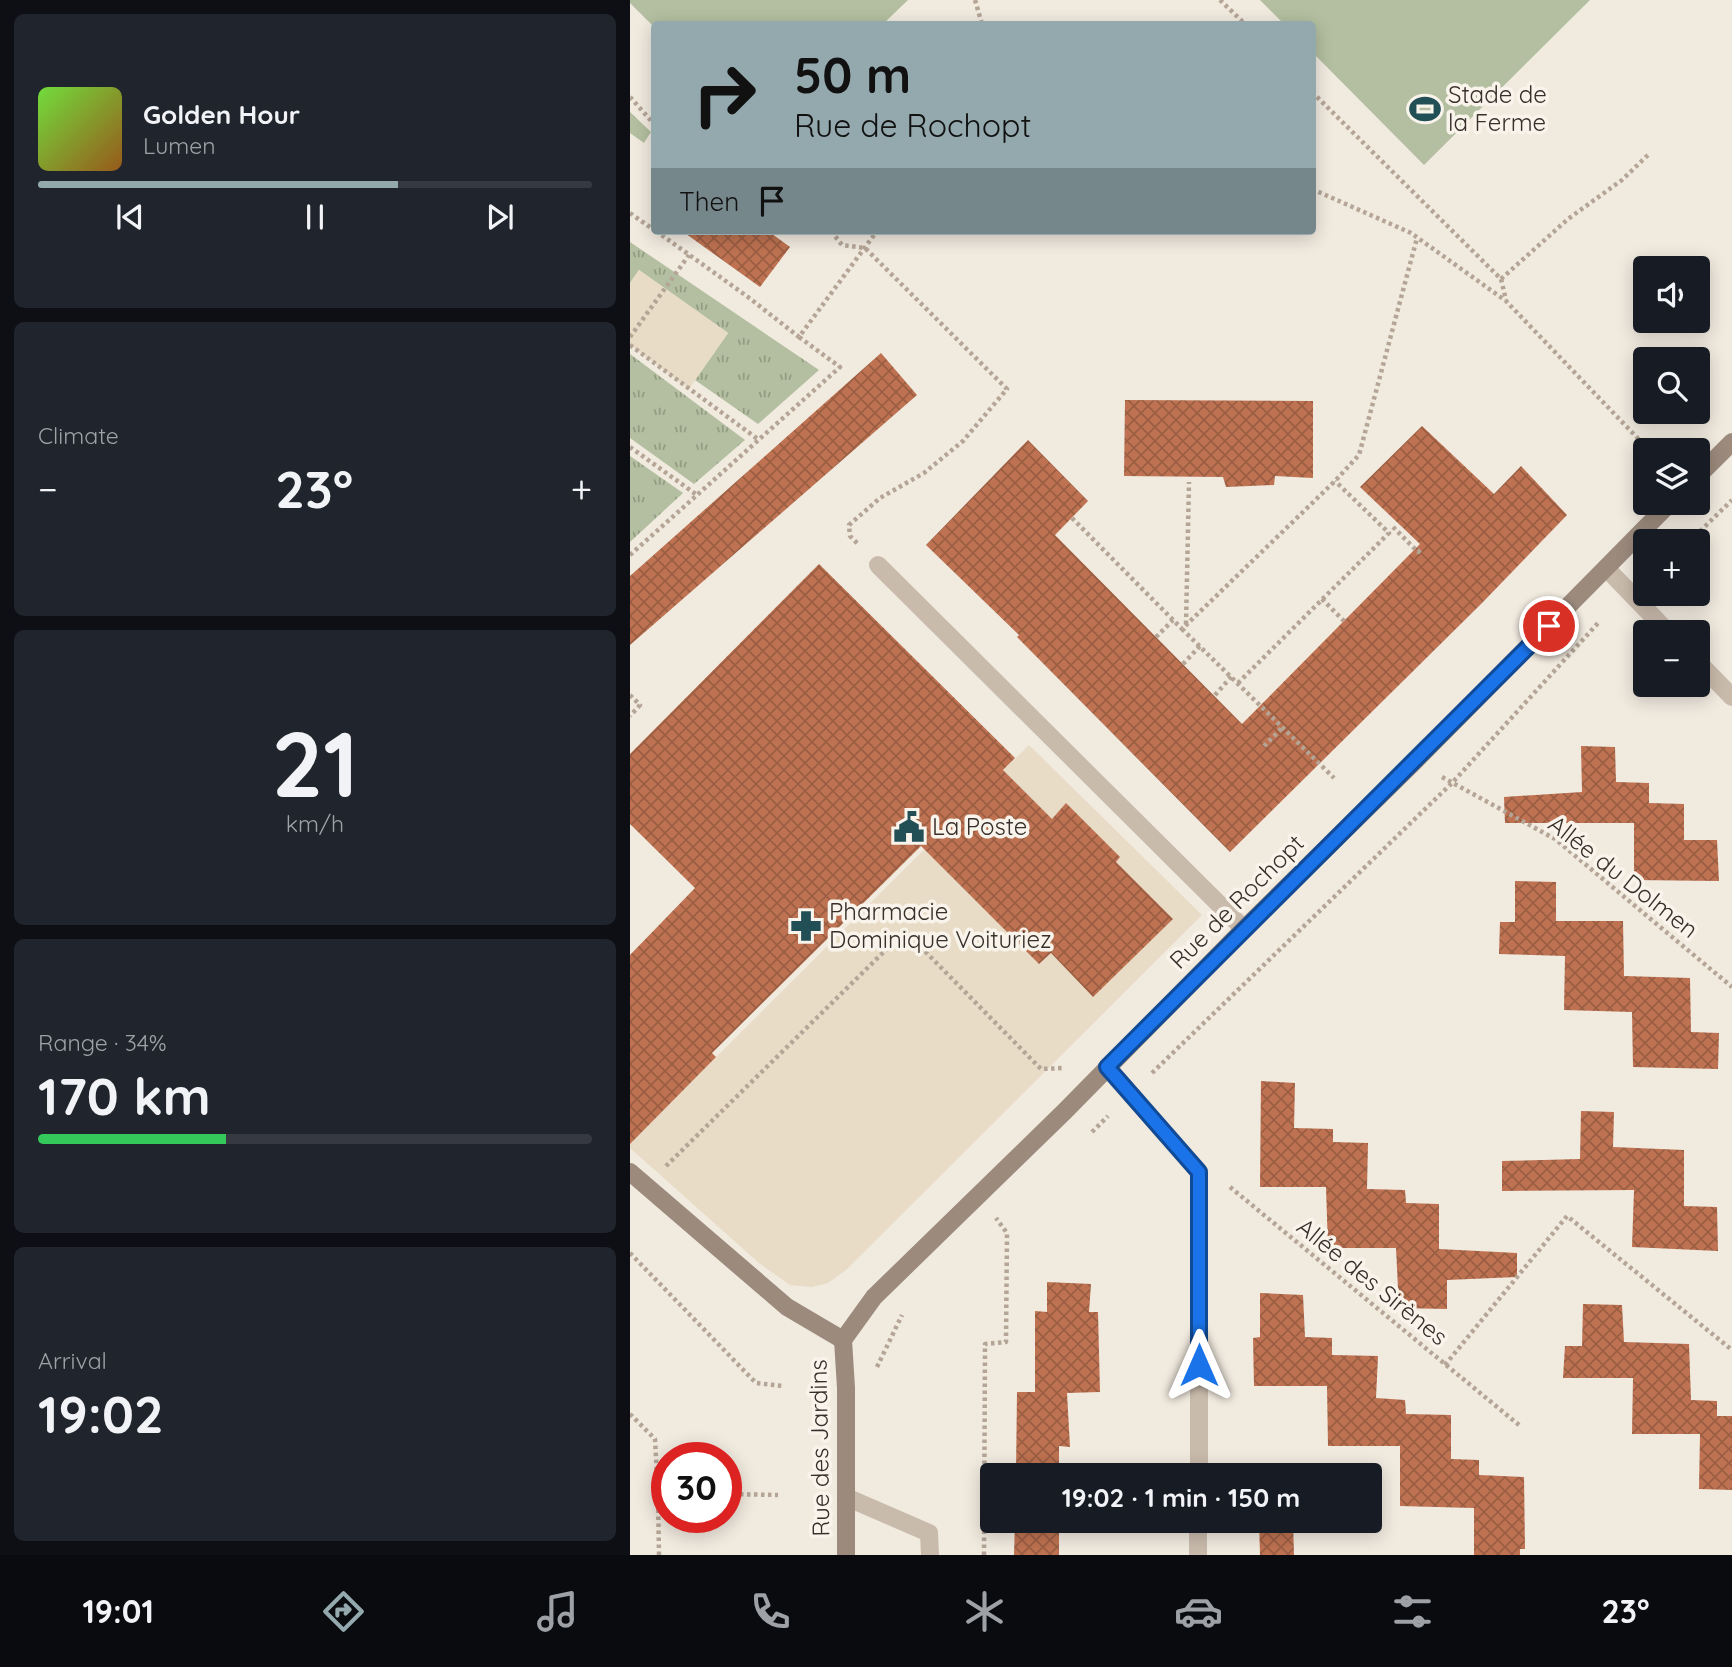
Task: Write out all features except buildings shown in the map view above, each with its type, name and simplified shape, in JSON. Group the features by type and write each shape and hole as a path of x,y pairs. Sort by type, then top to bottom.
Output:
{"street":[{"path":"1710,463 1732,442"},
{"name":"Rue de Rochopt","path":"843,1340 874,1297 1065,1111 1658,515"},
{"path":"878,565 1244,929"},
{"path":"1606,568 1657,620"},
{"path":"1710,674 1732,697"},
{"path":"1107,1067 1199,1172 1199,1463"},
{"path":"630,1172 787,1307 843,1340"},
{"name":"Rue des Jardins","path":"843,1340 846,1388 846,1555"},
{"path":"846,1497 929,1533 930,1555"},
{"path":"1198,1533 1198,1555"}],"path":[{"path":"975,0 981,21"},
{"path":"1220,0 1242,21"},
{"path":"1316,96 1501,279 1506,301"},
{"path":"630,97 651,121"},
{"path":"1501,279 1567,219 1622,180 1650,153"},
{"path":"1316,191 1418,238 1506,301 1637,438"},
{"path":"630,213 651,228"},
{"path":"630,555 840,367 661,235"},
{"path":"834,235 842,245 865,248 1007,389 963,441 924,473 880,498 849,525 850,536 878,565"},
{"path":"799,337 874,235"},
{"path":"1184,627 1359,456 1418,238"},
{"path":"630,337 689,255"},
{"path":"630,345 759,440"},
{"path":"630,447 697,495"},
{"path":"1335,481 1393,527 1418,552 1423,548"},
{"path":"1184,627 1189,482"},
{"path":"1702,529 1732,500"},
{"path":"1072,518 1334,778"},
{"path":"1238,683 1393,527"},
{"path":"1084,1139 1452,783 1629,591"},
{"path":"1322,598 1344,621"},
{"path":"1156,637 1173,620"},
{"path":"1183,664 1200,646"},
{"path":"1214,695 1231,676"},
{"path":"630,695 640,705 630,716"},
{"path":"1264,746 1283,727"},
{"name":"Allée du Dolmen","path":"1415,761 1555,839 1732,987"},
{"path":"680,1215 663,1169 905,930 1041,1069 1107,1067"},
{"name":"Allée des Sirènes","path":"1199,1172 1224,1182 1519,1425"},
{"path":"978,1196 1007,1233 1006,1342 985,1344 984,1555"},
{"path":"1446,1365 1567,1216 1732,1350"},
{"path":"989,1230 999,1222"},
{"path":"630,1253 756,1383 783,1386"},
{"path":"874,1372 904,1312"},
{"path":"630,1414 655,1442"},
{"path":"742,1494 778,1495"},
{"path":"659,1533 659,1555"}],"green space":[{"path":"630,0 908,0 886,21 651,21 651,24"},
{"name":"Stade de la Ferme","path":"1260,0 1590,0 1424,165 1316,56 1316,21 1281,21"},
{"path":"630,112 651,132 644,143 630,133"},
{"path":"630,242 819,370 758,424 695,380 728,333 639,270 630,283"},
{"path":"630,354 745,440 694,484 630,438"},
{"path":"630,456 683,493 630,542"}],"shaded area":[{"path":"639,270 728,333 689,389 630,345 630,283"},
{"path":"1029,745 1202,915 846,1270 828,1283 812,1287 790,1285 759,1263 630,1148 630,1143"}],"place":[{"name":"Stade de la Ferme","path":"1425,109"},
{"name":"La Poste","path":"909,827"},
{"name":"Pharmacie Dominique Voituriez","path":"806,926"}],"route":[{"path":"1199,1365 1199,1172 1107,1067 1549,626"}]}
